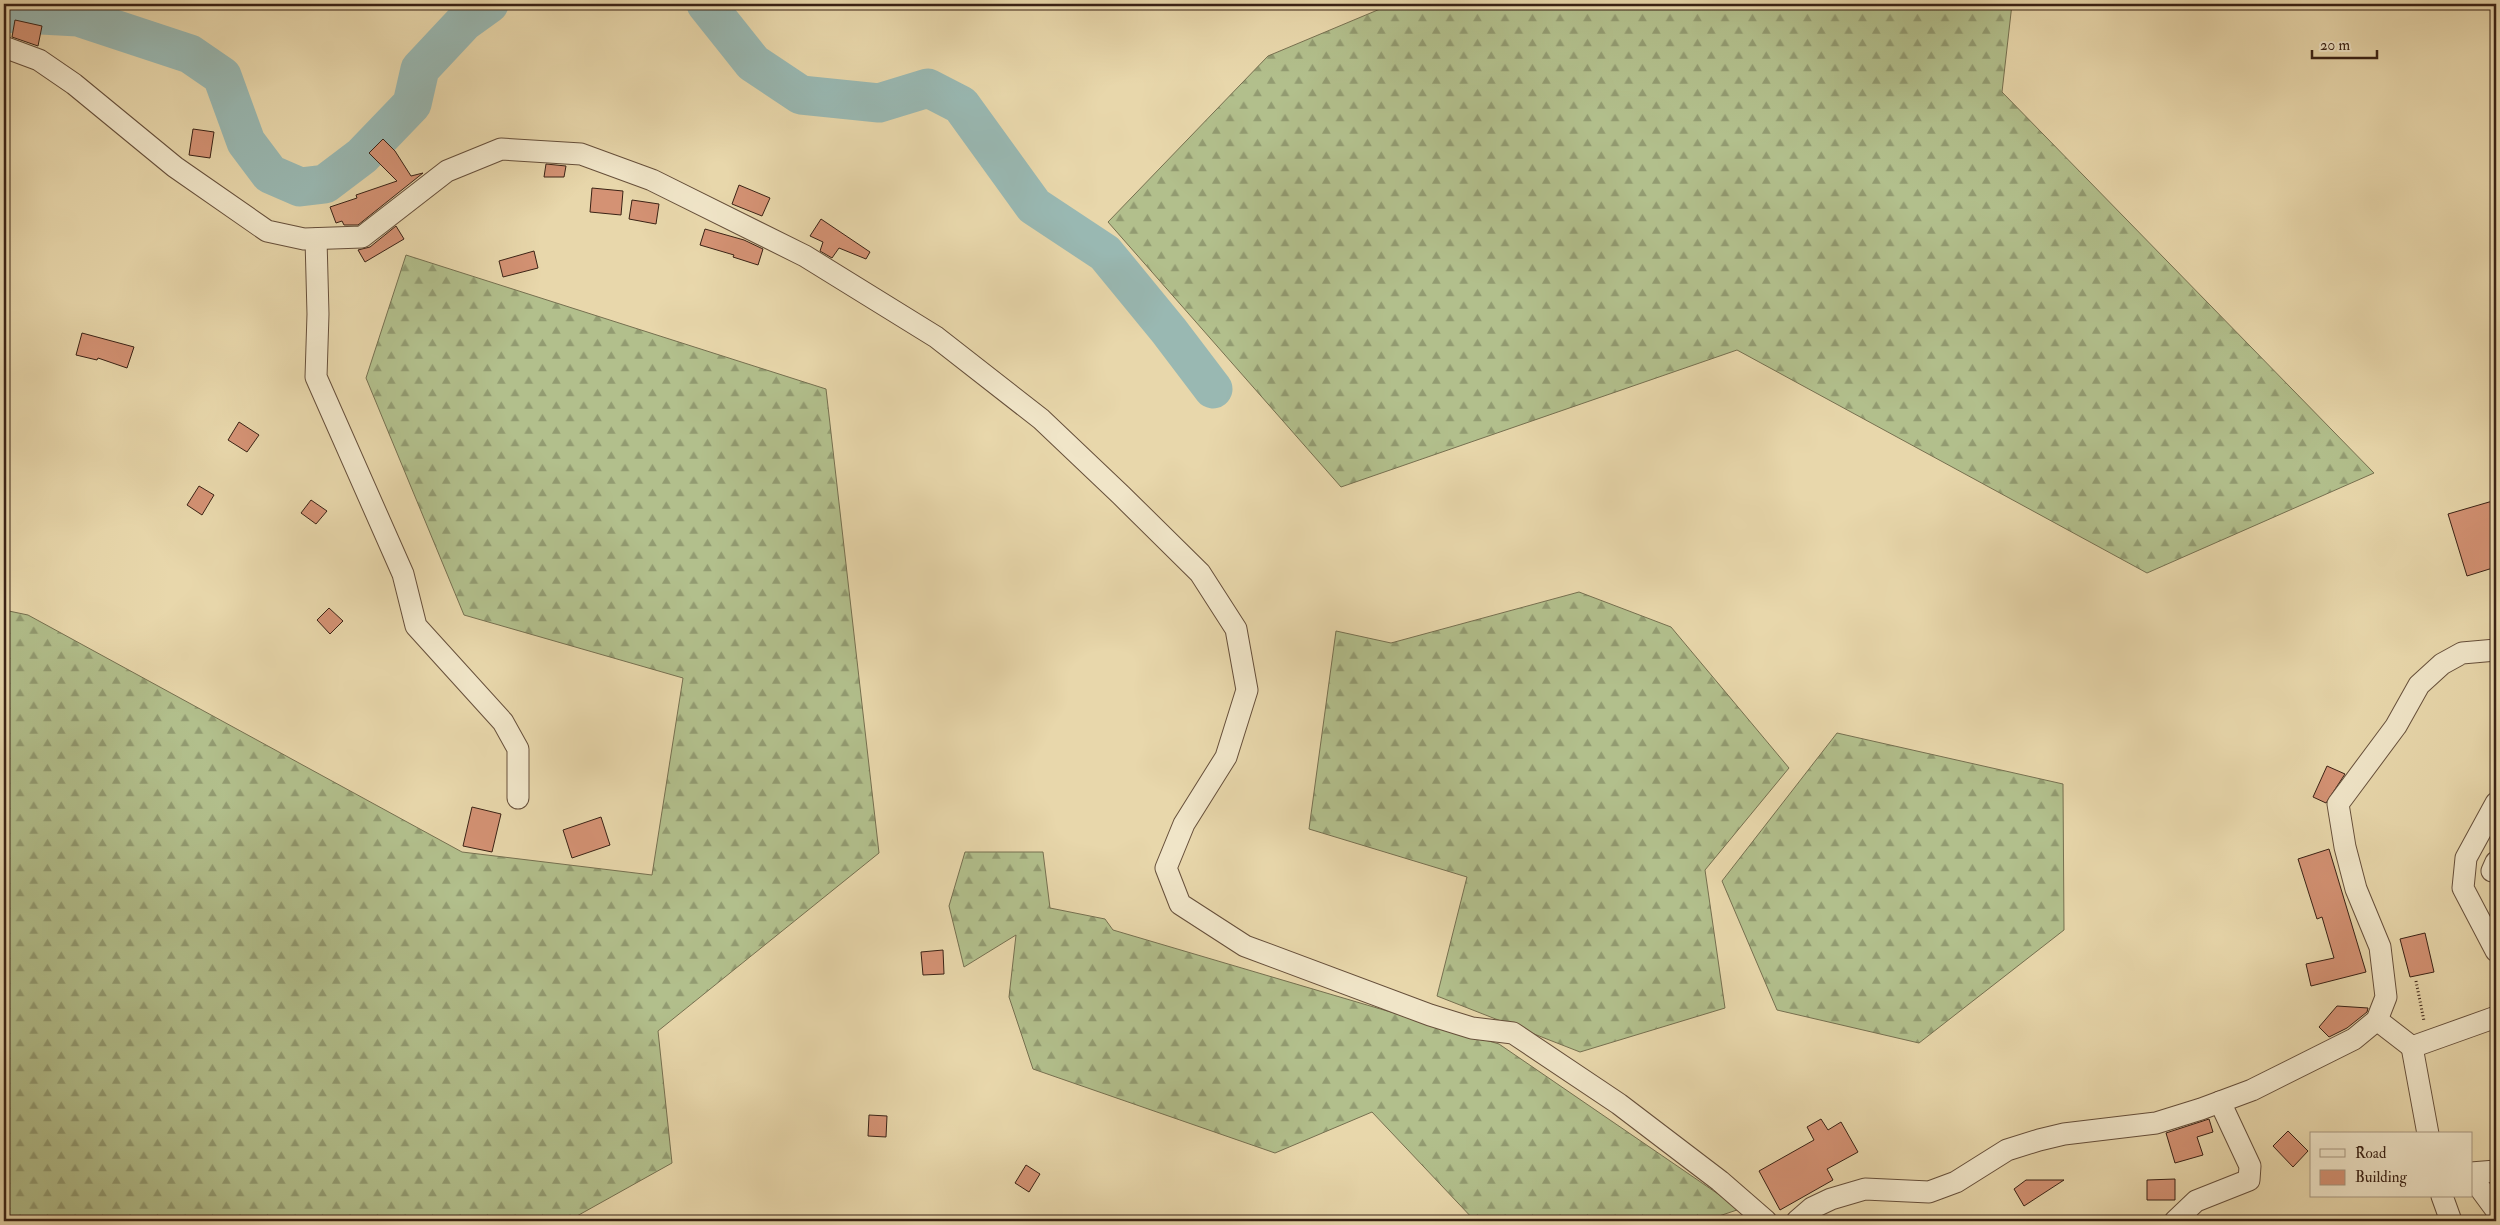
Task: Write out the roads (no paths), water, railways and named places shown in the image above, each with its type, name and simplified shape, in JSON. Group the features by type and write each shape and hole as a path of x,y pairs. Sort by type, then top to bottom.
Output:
{"street":[{"path":"4,48 39,60 74,84 175,167 267,231 304,239 362,237 447,170 500,149 581,154 652,180 805,256 936,337 1041,420 1121,495 1200,573 1236,630 1247,690 1226,758 1184,824 1166,868 1180,904 1245,946 1430,1015 1472,1028 1513,1033 1619,1104 1720,1181 1766,1221"},
{"path":"316,239 318,314 316,377 403,574 416,626 503,722 518,749 518,798"},
{"path":"1797,1221 1812,1208 1831,1199 1865,1189 1929,1192 1956,1182 2008,1150 2039,1140 2074,1132 2156,1123 2252,1090 2354,1040 2377,1020 2386,997 2380,947 2356,889 2345,847 2338,804 2396,726 2419,686 2442,664 2462,653 2496,650"},
{"path":"2496,803 2466,858 2462,888 2496,951"},
{"path":"2377,1020 2420,1044 2496,1018"},
{"path":"2420,1044 2429,1132"},
{"path":"2175,1221 2196,1201 2249,1180 2250,1166 2220,1102"},
{"path":"2472,1174 2496,1170"},
{"path":"2472,1175 2496,1210"},
{"path":"2443,1198 2452,1221"}],"waterway":[{"path":"4,13 78,17 190,54 222,76 246,142 270,174 300,187 325,184 362,156 412,104 420,69 464,22 489,4"},
{"path":"706,4 753,63 801,95 879,103 928,88 961,105 1034,206 1105,253 1169,331 1213,389"}]}
